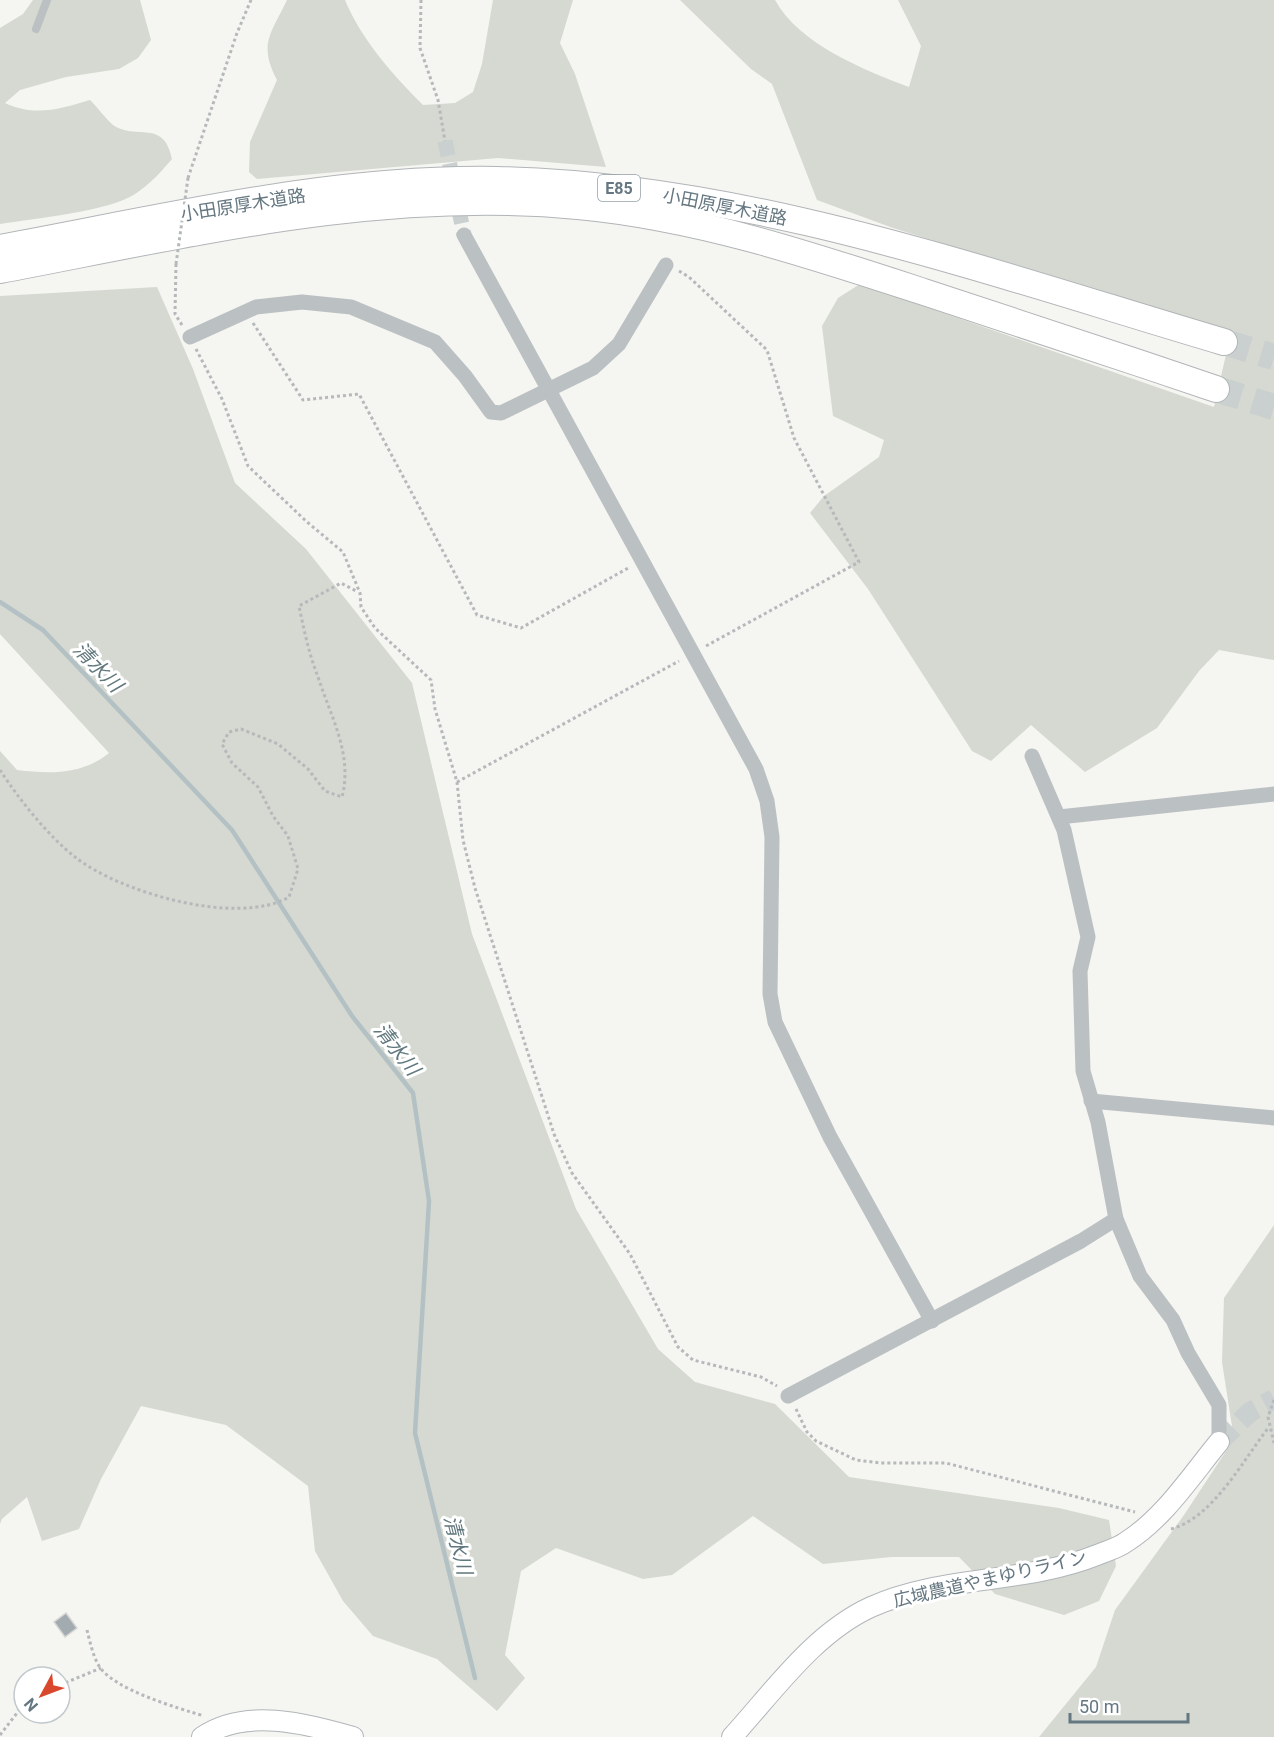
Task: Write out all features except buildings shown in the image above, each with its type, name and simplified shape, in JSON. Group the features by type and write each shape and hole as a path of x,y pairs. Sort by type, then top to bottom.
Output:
{"highway":[{"name":"小田原厚木道路","path":"0,249 210,209 399,184 494,180 578,184 646,191 775,215 895,245 1224,342"},
{"name":"小田原厚木道路","path":"0,270 210,230 402,204 493,201 578,206 643,214 777,246 1216,388"}],"street":[{"path":"464,235 756,769 766,801 772,837 770,994 775,1022 830,1137 932,1321"},
{"path":"190,337 256,307 302,302 351,307 435,342 465,376 491,412 501,413 593,368 619,344 666,264"},
{"path":"1032,756 1064,830 1088,937 1080,971 1083,1071 1116,1219 1140,1276 1173,1320 1188,1353 1219,1405 1219,1442"},
{"path":"1059,817 1274,794"},
{"path":"1091,1101 1274,1118"},
{"path":"789,1396 1081,1241 1116,1219"},
{"name":"広域農道やまゆりライン","path":"732,1737 819,1643 871,1607 946,1586 991,1581 1074,1564 1126,1543 1156,1518 1219,1442"},
{"path":"202,1737 212,1730 232,1724 264,1720 303,1723 353,1737"}],"lane":[{"path":"36,29 47,0"}],"path":[{"path":"251,0 237,33 188,178 176,264 175,314 190,337 222,399 248,466 307,522 343,552 360,593 361,607 375,628 431,680 435,709 457,782 463,840 475,888 554,1134 572,1173 630,1254 678,1347 693,1360 761,1377 781,1388 789,1396 807,1432 816,1441 856,1460 881,1463 946,1462 1156,1518"},
{"path":"421,0 420,48 438,100 446,141"},
{"path":"457,782 859,562 794,438 767,350 689,276 666,264"},
{"path":"246,312 303,400 359,394 477,615 521,628 642,561"},
{"path":"0,770 59,844 90,868 126,884 191,905 239,910 280,902 289,897 298,869 288,836 273,816 258,787 232,763 222,744 229,732 241,729 278,744 308,770 325,791 342,797 346,779 342,749 334,715 309,651 299,606 341,583 360,593"},
{"path":"1274,1400 1268,1417 1274,1443"},
{"path":"1136,1535 1161,1532 1194,1520 1209,1507 1269,1426"},
{"path":"87,1630 101,1668 149,1697 232,1724"},
{"path":"72,1680 101,1668"},
{"path":"0,1735 12,1720"}],"shaded area":[{"path":"33,0 140,0 151,40 138,58 119,69 66,77 20,90 5,103 37,111 58,109 90,100 113,125 131,131 156,134 163,139 172,159 146,186 123,200 70,214 0,224 0,28 23,14"},
{"path":"287,0 345,0 360,29 379,56 423,105 455,103 473,92 482,64 493,0 573,0 560,43 575,74 606,167 498,158 257,179 249,172 250,142 277,80 268,57 269,39"},
{"path":"680,0 775,0 800,30 834,54 909,87 921,46 898,0 1274,0 1274,660 1219,650 1199,671 1157,728 1085,772 1031,725 991,761 972,751 868,589 810,513 824,496 879,457 884,440 833,416 822,326 838,298 860,284 1214,407 1231,333 893,228 817,200 772,84 751,69"},
{"path":"157,287 193,369 235,483 306,549 412,683 472,934 576,1209 658,1349 695,1382 775,1404 849,1477 1059,1508 1109,1520 1116,1566 1099,1601 1064,1615 995,1594 959,1557 891,1557 823,1564 753,1516 672,1575 643,1579 556,1548 521,1571 505,1655 525,1678 497,1711 437,1659 373,1636 343,1601 315,1551 308,1486 226,1425 141,1406 101,1479 79,1529 42,1541 27,1497 2,1519 0,1524 0,751 17,770 42,772 65,771 88,766 109,753 0,634 0,296"},
{"path":"1274,1225 1274,1737 1039,1737 1096,1667 1115,1610 1184,1515 1234,1439 1222,1362 1224,1298"}],"waterway":[{"name":"清水川","path":"0,602 43,630 232,830 352,1016 413,1093 429,1201 415,1433 475,1678"}],"tunnel":[{"path":"445,141 464,235"},
{"path":"1224,342 1274,357"},
{"path":"1216,389 1274,407"},
{"path":"1219,1442 1250,1412 1274,1399"}]}
